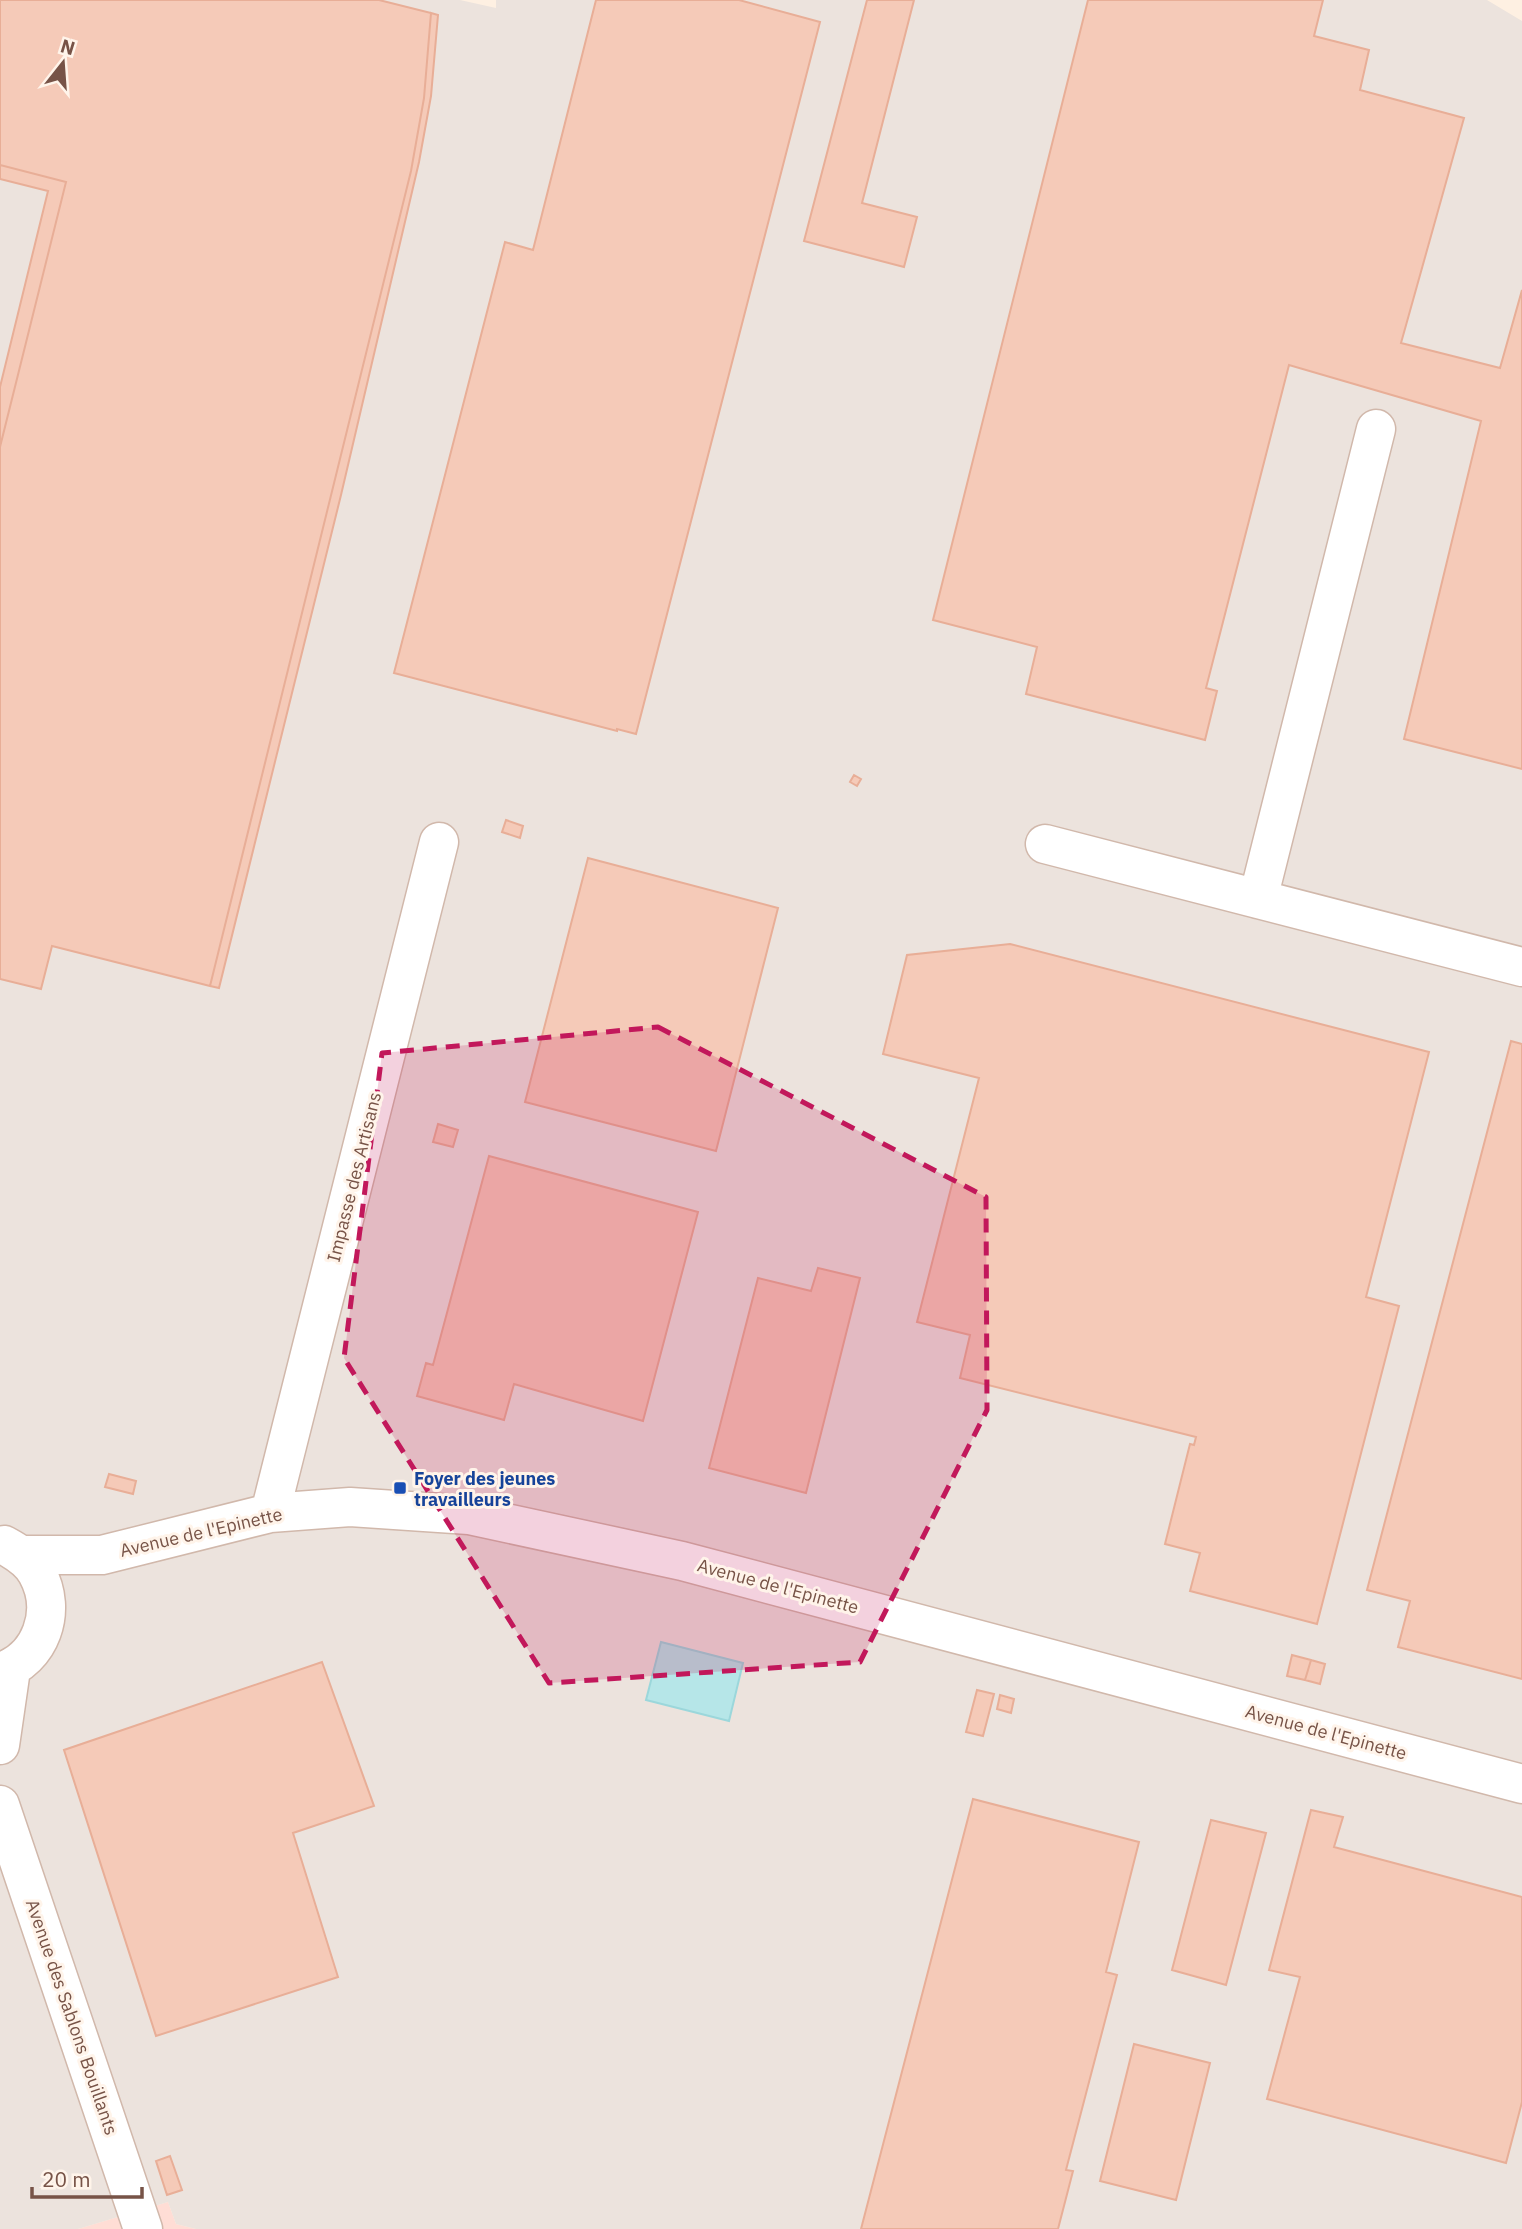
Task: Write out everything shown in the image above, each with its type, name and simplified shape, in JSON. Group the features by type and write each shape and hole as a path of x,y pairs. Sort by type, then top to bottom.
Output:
{"street":[{"path":"1258,899 1376,429"},
{"name":"Impasse des Artisans","path":"270,1513 439,842"},
{"path":"1045,845 1519,966"},
{"name":"Avenue de l'Epinette","path":"11,1549 102,1555 270,1513 350,1507 469,1515 681,1561 1522,1784"},
{"path":"0,1745 6,1670 29,1655 41,1636 47,1614 45,1592 36,1571 11,1549"},
{"path":"47,1614 102,1555"},
{"name":"Avenue des Sablons Bouillants","path":"0,1805 144,2229"}],"highlighted area":[{"path":"658,1027 986,1197 987,1410 860,1662 549,1683 344,1358 382,1053"}],"shaded area":[{"path":"0,0 460,0 496,8 496,0 1487,0 1522,21 1522,2229 196,2229 176,2224 168,2202 78,2229 0,2229"},
{"path":"168,2202 176,2224 196,2229 78,2229"}],"water":[{"path":"661,1642 743,1663 729,1721 646,1700"}],"building":[{"path":"0,0 379,0 431,13 424,98 411,171 210,986 52,946 41,989 0,979 0,447 66,182 0,165"},
{"path":"596,0 739,0 820,22 636,734 394,673 505,242 533,250"},
{"path":"867,0 914,0 862,203 917,217 904,267 804,241"},
{"path":"1088,0 1323,0 1314,36 1369,50 1360,90 1464,118 1401,343 1500,368 1522,290 1522,769 1404,739 1481,421 1289,365 1206,688 1217,691 1205,740 1026,694 1037,647 933,620"},
{"path":"431,13 438,15 431,96 419,162 341,495 219,988 210,986 411,171 424,98"},
{"path":"0,165 66,182 0,447 0,387 48,191 0,179"},
{"path":"854,775 861,779 857,786 850,782"},
{"path":"506,820 523,826 520,838 502,832"},
{"path":"588,858 778,908 716,1151 525,1102"},
{"path":"1010,944 1429,1052 1366,1297 1399,1306 1317,1624 1190,1591 1200,1553 1165,1544 1190,1444 1194,1445 1196,1437 960,1378 970,1335 917,1322 979,1078 883,1054 907,955"},
{"path":"1511,1041 1522,1044 1522,1679 1398,1647 1410,1601 1367,1590"},
{"path":"438,1124 458,1130 453,1147 433,1142"},
{"path":"489,1156 698,1212 643,1421 514,1384 504,1420 417,1396 426,1363 433,1365"},
{"path":"818,1268 860,1278 806,1493 709,1468 758,1278 811,1291"},
{"path":"109,1474 136,1481 133,1494 105,1487"},
{"path":"1292,1655 1311,1660 1305,1680 1287,1676"},
{"path":"1311,1660 1325,1664 1320,1684 1305,1680"},
{"path":"322,1662 374,1806 293,1833 338,1977 156,2036 64,1750"},
{"path":"977,1690 994,1694 983,1736 966,1732"},
{"path":"1000,1695 1014,1699 1011,1713 997,1709"},
{"path":"973,1799 1139,1842 1106,1972 1117,1975 1066,2170 1073,2171 1058,2229 861,2229"},
{"path":"1311,1810 1343,1817 1334,1847 1522,1897 1522,2102 1506,2163 1267,2099 1300,1977 1269,1970"},
{"path":"1211,1820 1266,1833 1226,1985 1172,1970"},
{"path":"1134,2044 1210,2063 1176,2200 1100,2181"},
{"path":"170,2156 182,2190 167,2195 156,2161"}],"place":[{"name":"Foyer des jeunes travailleurs","path":"400,1488"}]}
